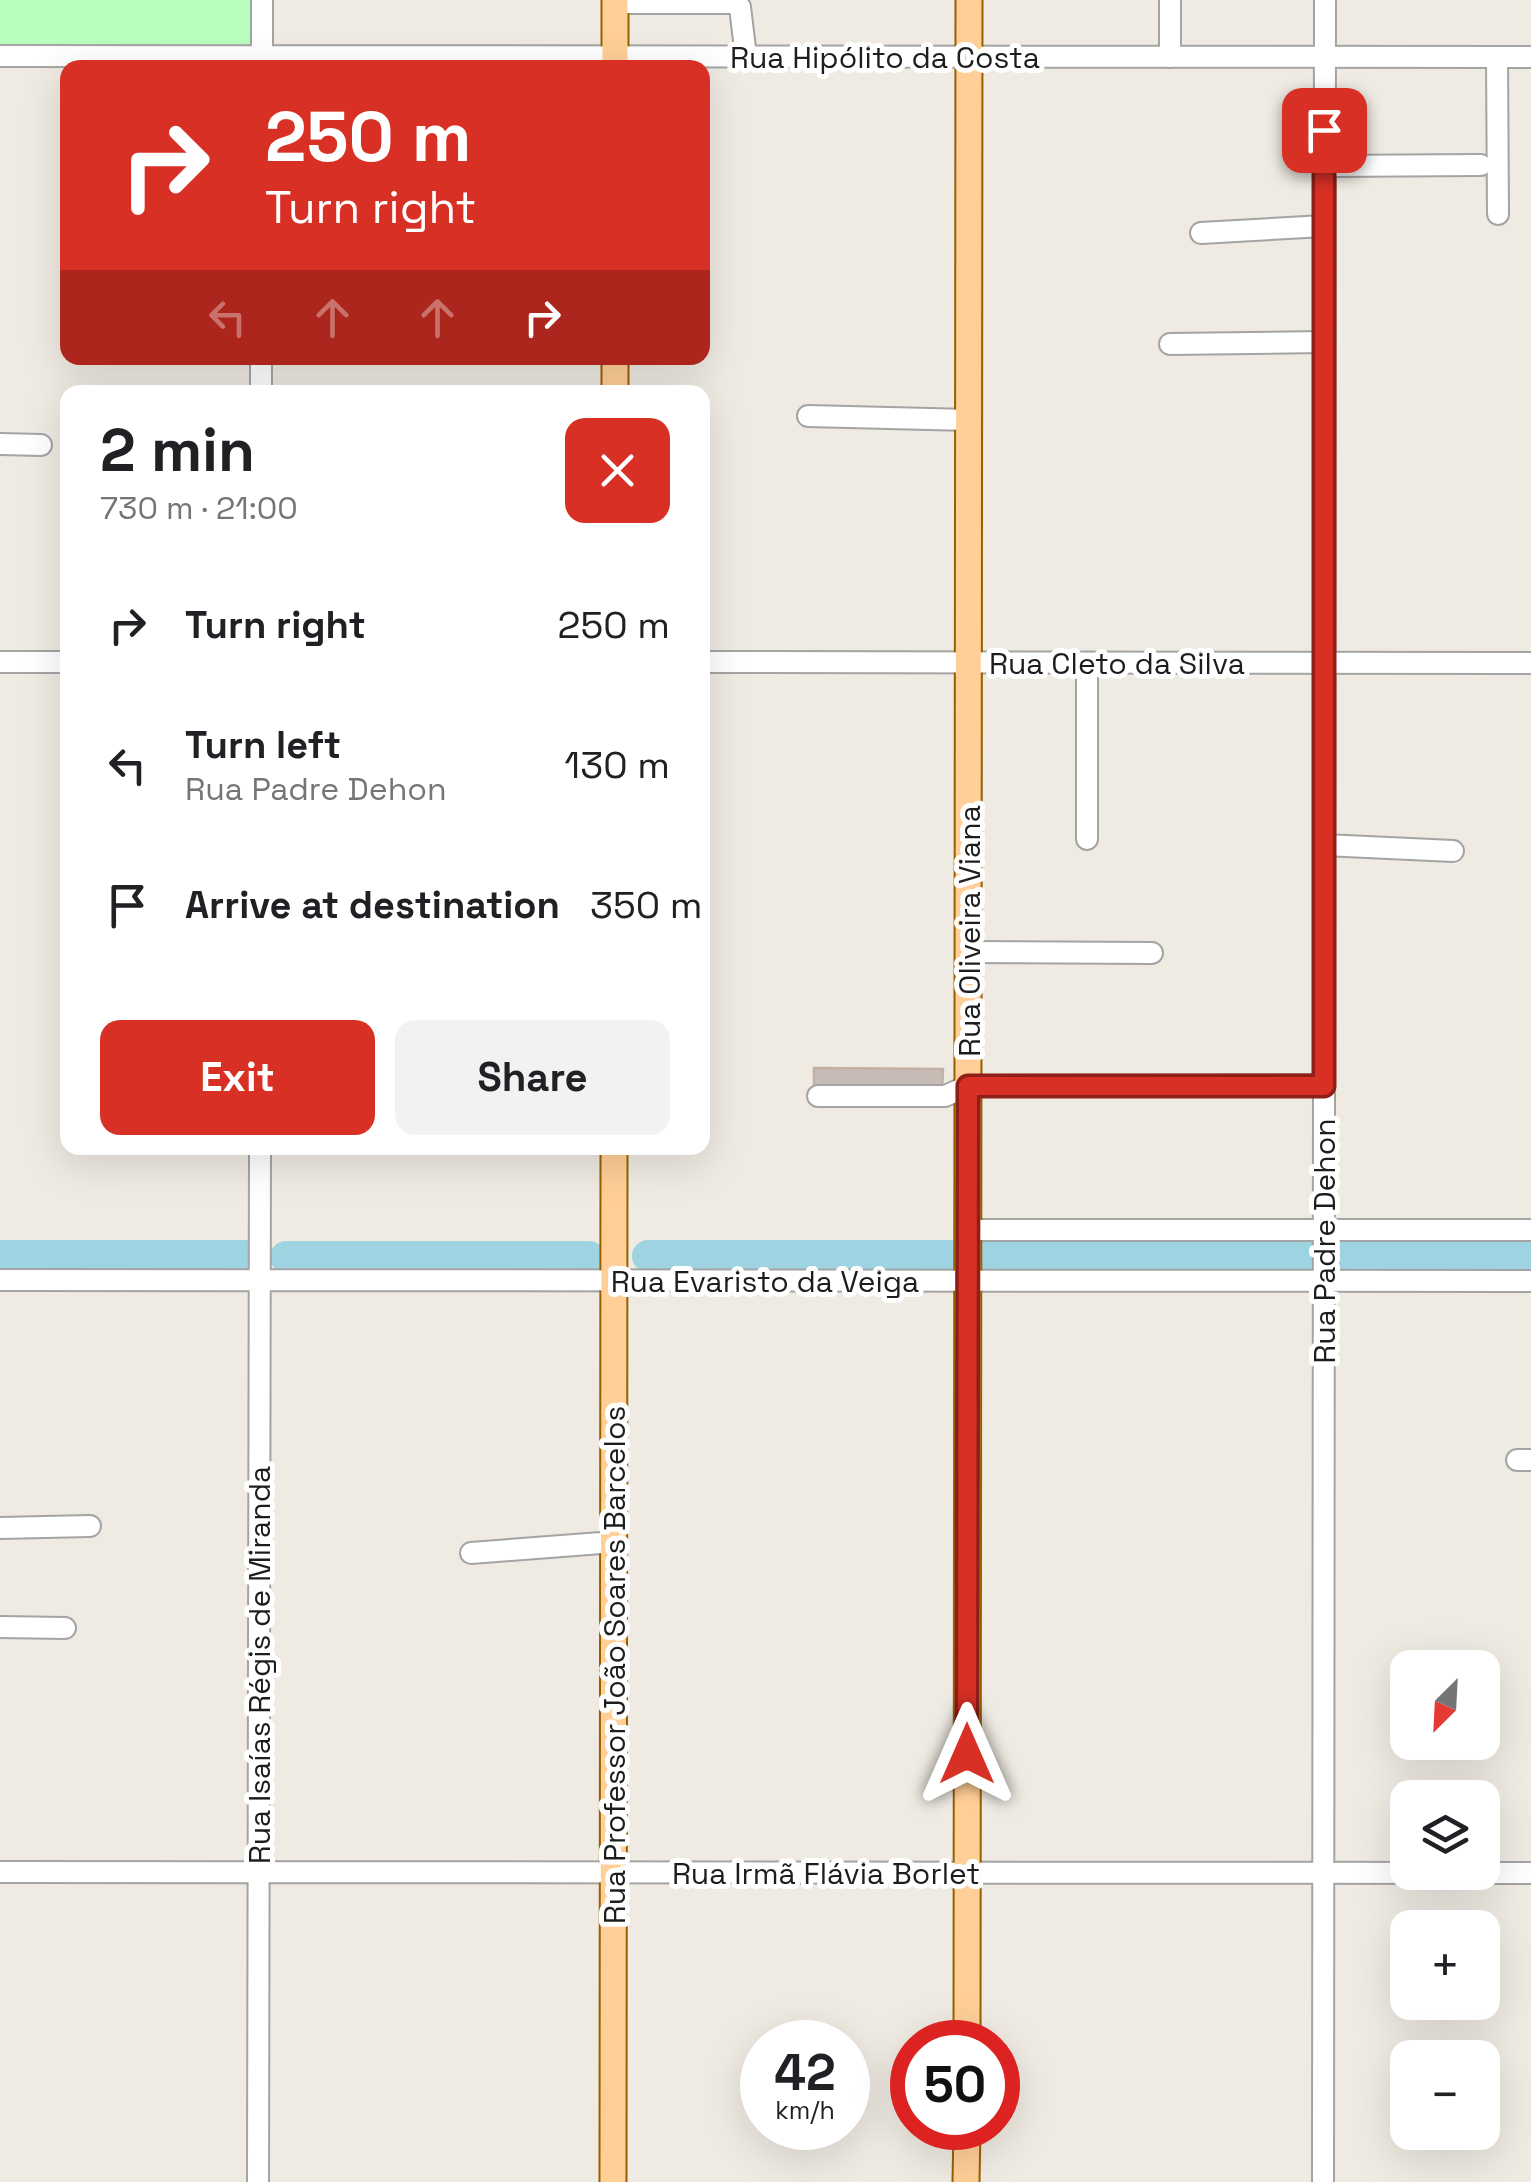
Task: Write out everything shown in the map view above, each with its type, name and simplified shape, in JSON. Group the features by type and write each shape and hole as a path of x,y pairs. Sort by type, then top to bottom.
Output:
{"main road":[{"name":"Rua Oliveira Viana","path":"967,2020 969,0"},
{"path":"615,2 615,60"},
{"name":"Rua Professor João Soares Barcelos","path":"613,2182 614,1155"},
{"path":"966,2150 966,2182"}],"street":[{"path":"262,0 262,60"},
{"path":"1170,0 1170,57"},
{"name":"Rua Padre Dehon","path":"1323,2182 1324,0"},
{"path":"615,2 734,3 740,7 746,57"},
{"name":"Rua Hipólito da Costa","path":"0,56 60,60"},
{"path":"1497,57 1498,214"},
{"name":"Rua Hipólito da Costa","path":"667,60 1531,57"},
{"path":"1324,166 1481,164"},
{"path":"1201,233 1324,226"},
{"path":"1170,344 1324,342"},
{"path":"808,416 969,420"},
{"path":"0,444 41,445"},
{"path":"0,662 60,662"},
{"name":"Rua Cleto da Silva","path":"710,662 1531,663"},
{"path":"1087,662 1087,840"},
{"path":"1324,845 1453,851"},
{"path":"968,952 1152,953"},
{"path":"818,1096 945,1096 968,1086 1324,1086"},
{"name":"Rua Isaías Régis de Miranda","path":"258,2182 260,1155"},
{"path":"968,1230 1531,1230"},
{"name":"Rua Evaristo da Veiga","path":"0,1280 1531,1281"},
{"path":"0,1528 90,1526"},
{"path":"471,1554 614,1542"},
{"path":"0,1627 65,1628"},
{"name":"Rua Irmã Flávia Borlet","path":"0,1872 1531,1873"}],"green space":[{"path":"0,0 250,0 250,50 0,50"}],"building":[{"path":"814,1068 943,1069 942,1093 814,1092"}],"waterway":[{"path":"984,1255 1531,1257"},
{"path":"0,1256 246,1256"},
{"path":"648,1256 949,1256"},
{"path":"286,1257 589,1257"}],"route":[{"path":"967,1754 968,1086 1324,1086 1324,130"}]}
